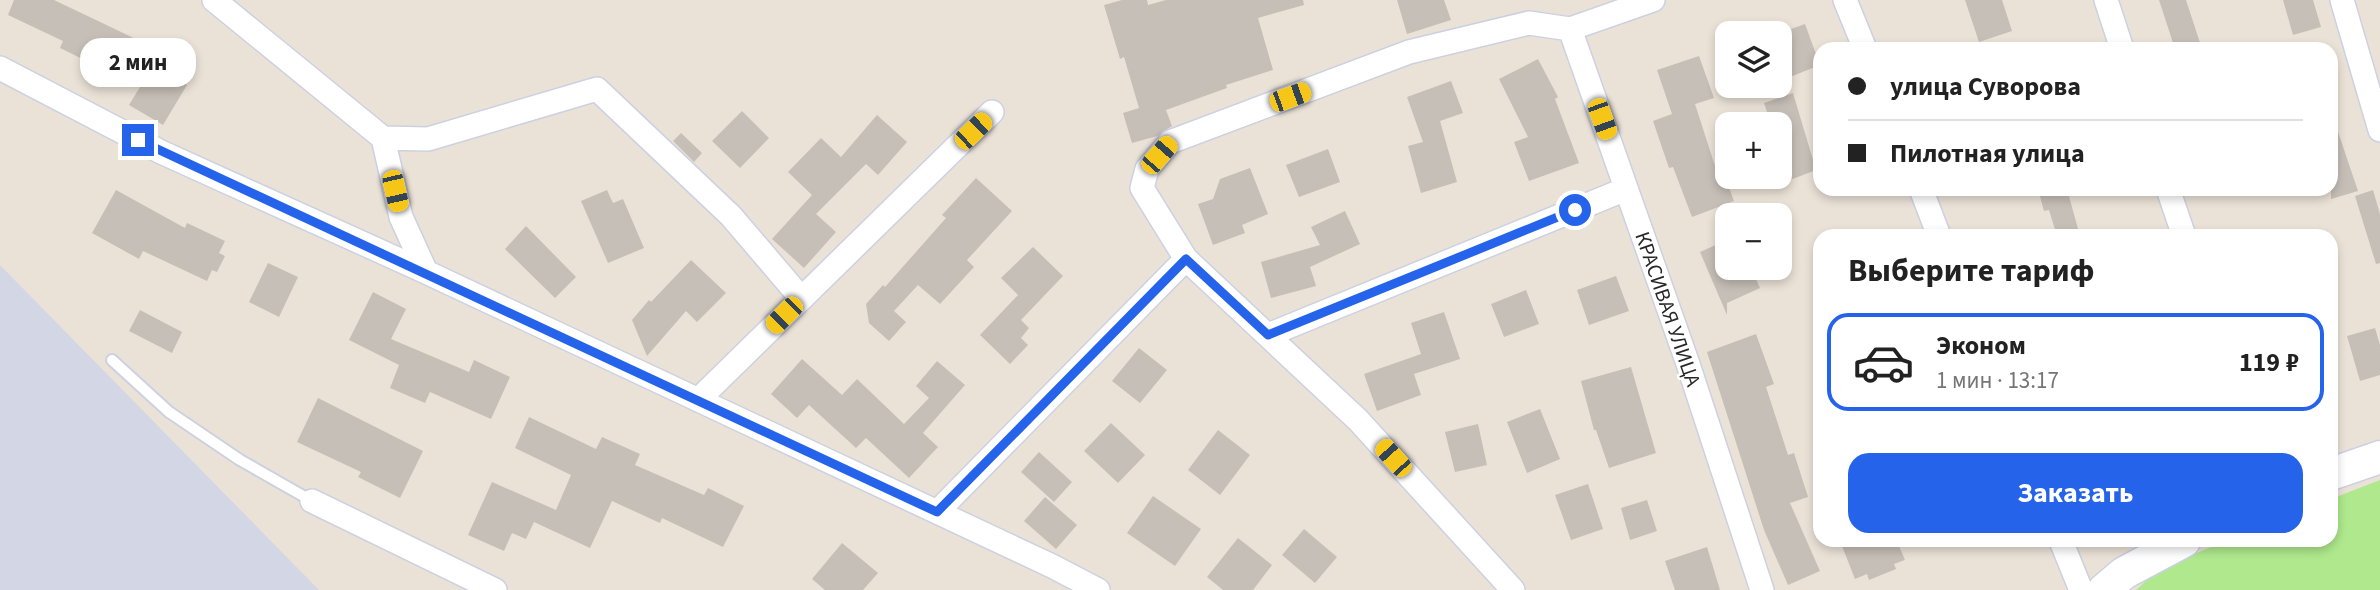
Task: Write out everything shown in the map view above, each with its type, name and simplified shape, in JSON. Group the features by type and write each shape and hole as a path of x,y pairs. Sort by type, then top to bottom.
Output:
{"main road":[{"path":"2338,472 2380,457"},
{"path":"2104,590 2124,573 2173,547"}],"street":[{"path":"214,0 383,138 401,217 426,272"},
{"path":"1513,590 1358,420 1186,259 1142,187 1147,169 1170,142 1397,57 1529,23 1570,29 1653,0"},
{"path":"1845,0 1862,42"},
{"path":"2106,0 2120,42"},
{"path":"2342,0 2380,130"},
{"name":"КРАСИВАЯ УЛИЦА","path":"1570,29 1688,364 1762,590"},
{"path":"0,68 162,152 426,272 1098,590"},
{"path":"383,138 428,139 597,89 731,216 801,298"},
{"path":"698,400 992,112"},
{"path":"1268,335 1626,189"},
{"path":"1924,196 1936,229"},
{"path":"2170,196 2182,229"},
{"path":"937,512 1186,259"},
{"path":"312,501 495,590"},
{"path":"2064,547 2081,590"}],"lane":[{"path":"112,360 169,412 240,460 312,501"}],"shaded area":[{"path":"0,265 319,590 0,590"}],"green space":[{"path":"2380,480 2380,590 2136,590 2149,578 2211,547 2338,547 2338,496"}],"building":[{"path":"14,0 54,0 140,41 134,54 187,85 163,125 129,105 140,87 60,48 63,41 8,15"},
{"path":"1122,0 1147,0 1148,5 1166,0 1303,0 1304,5 1258,18 1273,70 1226,85 1227,88 1166,110 1172,126 1157,136 1132,143 1123,113 1139,108 1124,57 1120,59 1104,5"},
{"path":"1397,0 1444,0 1451,20 1407,34"},
{"path":"1965,0 2002,0 2012,31 1979,42"},
{"path":"2159,0 2186,0 2200,42 2173,42"},
{"path":"2283,0 2313,0 2321,27 2293,35"},
{"path":"1805,24 1813,46 1813,68 1792,76 1792,29"},
{"path":"1699,56 1714,98 1695,104 1715,166 1715,189 1729,189 1734,201 1715,203 1715,208 1692,217 1673,167 1669,168 1653,121 1672,114 1657,70"},
{"path":"1538,59 1558,97 1555,99 1579,163 1529,181 1514,142 1528,137 1499,79"},
{"path":"1451,81 1463,113 1440,121 1457,182 1421,193 1408,146 1423,142 1407,97"},
{"path":"1793,93 1813,160 1813,171 1792,179 1792,112 1767,112 1764,103 1778,98 1792,98"},
{"path":"742,111 769,138 740,168 712,141"},
{"path":"877,115 907,142 878,175 866,164 816,214 836,232 804,268 772,239 812,195 788,172 821,138 841,157"},
{"path":"2338,132 2358,191 2331,199 2331,196 2338,196"},
{"path":"681,133 702,153 694,162 673,141"},
{"path":"1328,149 1340,182 1299,197 1286,165"},
{"path":"1250,168 1268,214 1242,225 1245,233 1213,245 1198,204 1213,199 1220,179"},
{"path":"976,178 1012,211 967,260 974,267 940,304 918,285 894,311 906,322 889,341 869,323 866,304 883,285 885,287 946,218 942,215"},
{"path":"116,190 185,228 187,223 225,241 219,253 225,256 217,272 212,270 207,281 143,251 139,259 92,233"},
{"path":"607,190 613,203 623,199 644,248 608,263 581,201"},
{"path":"2373,190 2380,214 2380,263 2376,264 2355,196"},
{"path":"2040,196 2069,196 2078,229 2055,229 2049,210 2044,211"},
{"path":"1345,211 1360,244 1310,267 1316,286 1271,298 1261,262 1320,245 1311,227"},
{"path":"526,226 576,277 555,298 505,249"},
{"path":"1715,245 1715,280 1756,280 1760,288 1727,303 1727,315 1700,252"},
{"path":"1033,247 1063,276 1021,320 1029,328 1021,338 1028,345 1010,364 980,335 1018,295 1001,278"},
{"path":"691,260 726,293 697,322 686,311 647,356 632,320"},
{"path":"268,263 298,277 279,317 249,302"},
{"path":"1616,276 1629,311 1589,325 1577,290"},
{"path":"1526,290 1539,324 1504,337 1491,304"},
{"path":"373,292 406,309 391,339 469,372 474,360 510,377 491,419 430,392 425,403 390,388 399,365 349,340"},
{"path":"140,310 182,332 172,353 129,331"},
{"path":"1444,312 1460,359 1414,374 1421,395 1377,411 1364,374 1421,354 1411,323"},
{"path":"2375,328 2380,345 2380,375 2360,381 2347,336"},
{"path":"1756,334 1774,384 1766,387 1788,455 1794,453 1808,497 1790,503 1820,571 1788,585 1764,530 1707,352"},
{"path":"1139,348 1167,370 1140,403 1112,381"},
{"path":"802,359 842,395 857,379 904,424 929,398 916,386 937,361 965,385 923,433 938,447 909,478 866,438 856,448 809,405 797,418 771,394"},
{"path":"1631,367 1656,453 1609,468 1594,430 1581,381"},
{"path":"318,398 423,451 400,498 358,477 361,472 297,442"},
{"path":"1540,409 1560,459 1527,473 1507,422"},
{"path":"529,417 596,449 602,437 640,454 635,465 704,495 708,488 744,506 723,547 662,518 660,523 612,501 590,548 534,522 526,539 512,533 504,551 468,535 492,482 556,510 571,475 515,448"},
{"path":"1111,423 1145,455 1118,483 1084,451"},
{"path":"1478,424 1487,465 1455,472 1445,432"},
{"path":"1218,430 1250,455 1220,495 1188,470"},
{"path":"1039,452 1072,482 1054,502 1021,472"},
{"path":"1588,484 1603,529 1571,540 1555,495"},
{"path":"1153,496 1201,529 1175,566 1127,533"},
{"path":"1045,497 1077,525 1056,549 1024,521"},
{"path":"1647,500 1657,531 1630,540 1621,508"},
{"path":"1304,529 1337,557 1315,583 1282,555"},
{"path":"1238,538 1272,565 1253,590 1223,590 1207,577"},
{"path":"842,543 878,573 863,590 825,590 812,579"},
{"path":"1707,547 1720,590 1675,590 1665,561"},
{"path":"1842,547 1900,547 1905,560 1894,564 1896,569 1869,580 1867,574 1855,579"}],"route":[{"path":"138,140 937,512 1186,259 1268,335 1575,210"}]}
